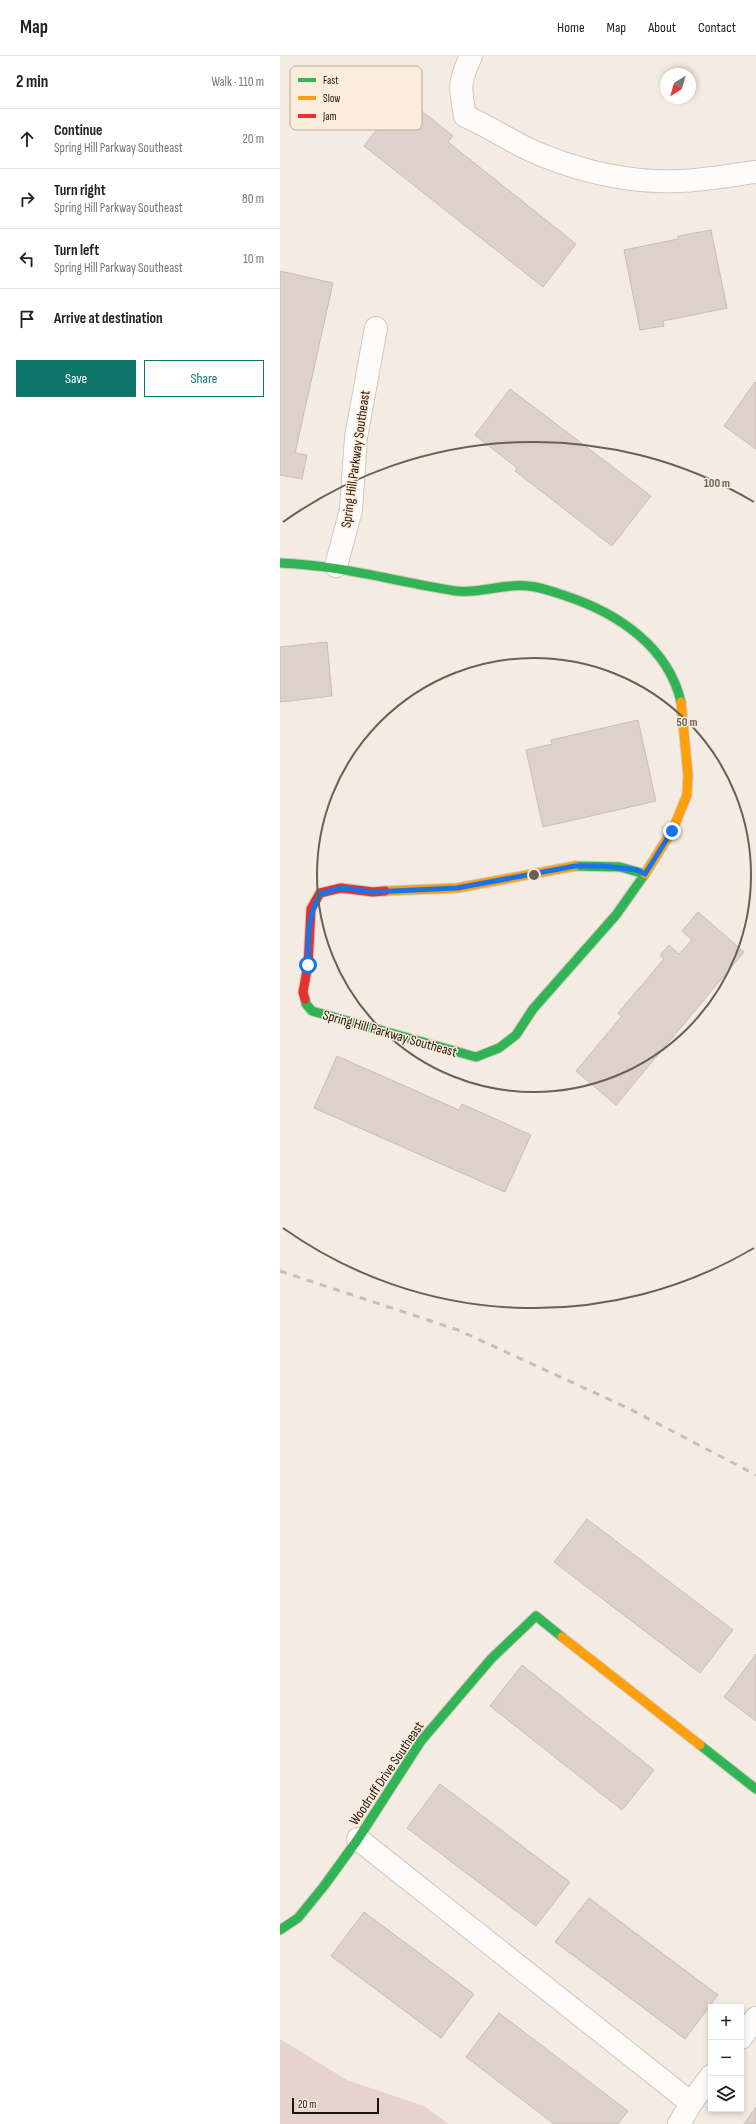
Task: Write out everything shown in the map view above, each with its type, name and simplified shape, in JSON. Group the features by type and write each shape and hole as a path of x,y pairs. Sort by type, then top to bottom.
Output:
{"street":[{"path":"470,56 462,74 460,86 465,116 484,124 511,142 543,156 585,172 627,179 680,181 756,172"},
{"name":"Spring Hill Parkway Southeast","path":"336,566 350,510 356,437 376,328"},
{"name":"Spring Hill Parkway Southeast","path":"280,563 313,563 336,566 417,584 460,591 482,591 534,586 590,604 619,620 648,644 666,664 677,688 684,722 687,788 686,800 672,831 645,874 616,915 533,1009 516,1035 499,1048 476,1057 312,1010 306,1004 303,992 308,965 311,909 320,894 341,888 372,892 457,888 575,866 603,866 637,870 645,874"},
{"name":"Woodruff Drive Southeast","path":"280,1930 298,1918 358,1839 421,1741 491,1659 536,1616 756,1789"},
{"path":"358,1839 691,2102"},
{"path":"744,2034 756,2018"},
{"path":"679,2124 691,2102 708,2080"}],"shaded area":[{"path":"280,2039 347,2080 426,2107 448,2124 280,2124"}],"building":[{"path":"422,111 453,136 448,142 576,244 543,287 364,146 376,130 422,130"},
{"path":"711,230 727,308 663,321 664,326 640,330 624,250 678,239 678,236"},
{"path":"280,271 333,283 295,453 307,455 302,479 280,475"},
{"path":"755,382 756,383 756,449 724,426"},
{"path":"510,389 651,496 612,546 515,471 517,468 475,435"},
{"path":"327,642 332,696 280,702 280,647"},
{"path":"638,720 656,801 543,827 526,750 552,744 551,740"},
{"path":"698,912 744,952 616,1105 576,1071 622,1016 618,1013 664,959 660,956 669,945 679,954 692,940 682,931"},
{"path":"337,1056 459,1110 462,1104 531,1135 505,1192 314,1108"},
{"path":"587,1519 733,1630 700,1673 554,1562"},
{"path":"756,1654 756,1721 724,1697"},
{"path":"522,1665 654,1770 622,1810 490,1706"},
{"path":"440,1784 570,1882 536,1926 407,1828"},
{"path":"589,1898 718,1995 711,2004 708,2004 708,2008 685,2039 555,1942"},
{"path":"364,1912 474,1994 441,2038 331,1956"},
{"path":"499,2013 628,2111 618,2124 554,2124 466,2057"},
{"path":"756,2107 756,2124 744,2124"}],"railway":[{"path":"280,1271 458,1330 630,1409 756,1475"}],"traffic: fast":[{"path":"280,563 302,564 346,570 456,591 465,592 519,585 538,587 566,596 604,612 638,634 665,664 674,682 681,702"},
{"path":"305,999 306,1004 312,1011 476,1057 499,1048 516,1035 533,1009 616,915 645,874 620,867 575,866"},
{"path":"280,1930 298,1918 324,1886 358,1839 421,1741 491,1659 536,1616 562,1637"},
{"path":"700,1745 756,1789"}],"traffic: slow":[{"path":"645,874 673,829 687,795 688,775 681,702"},
{"path":"385,891 457,888 575,866"},
{"path":"562,1637 700,1745"}],"traffic: jam":[{"path":"305,999 303,992 308,965 311,909 320,893 341,888 373,892 385,891"}],"route":[{"path":"308,965 311,909 320,894 341,888 372,892 457,888 575,866 603,866 637,870 645,874 672,831"}]}
